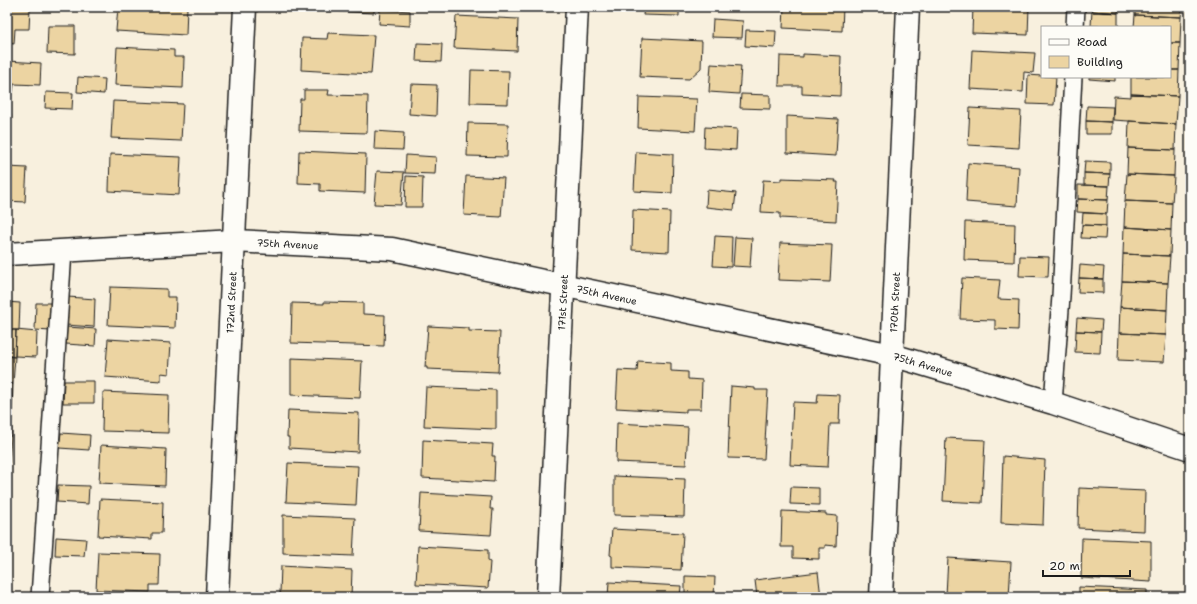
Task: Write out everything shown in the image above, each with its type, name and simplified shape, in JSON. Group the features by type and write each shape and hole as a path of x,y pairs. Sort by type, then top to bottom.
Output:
{"street":[{"name":"172nd Street","path":"217,597 245,7"},
{"name":"171st Street","path":"548,597 577,7"},
{"name":"170th Street","path":"881,597 908,7"},
{"name":"75th Avenue","path":"7,254 234,241 392,250 892,355 1053,403 1190,449"}],"lane":[{"path":"1075,26 1076,7"},
{"path":"1053,403 1061,296 1073,78"},
{"path":"40,597 63,251"}],"building":[{"path":"118,7 187,7 186,35 116,31"},
{"path":"304,7 374,7 374,13 303,10"},
{"path":"414,7 444,7 444,9"},
{"path":"644,7 679,7 679,16 643,15"},
{"path":"784,7 843,7 842,31 783,28"},
{"path":"973,7 1029,7 1028,35 972,33"},
{"path":"1092,7 1119,7 1118,13 1092,11"},
{"path":"1135,7 1182,7 1181,17 1135,15"},
{"path":"7,8 30,9 29,29 15,29 14,44 7,43"},
{"path":"380,9 410,11 410,26 379,24"},
{"path":"1092,11 1118,13 1118,26 1091,26"},
{"path":"1135,15 1181,17 1180,43 1171,43 1171,26 1134,26"},
{"path":"456,16 518,19 517,51 454,48"},
{"path":"713,19 743,21 742,38 712,37"},
{"path":"48,26 75,26 75,54 47,53"},
{"path":"746,30 776,31 775,48 745,46"},
{"path":"328,33 374,35 371,74 301,70 302,38 327,39"},
{"path":"642,38 702,41 701,68 689,79 640,77"},
{"path":"417,43 442,44 441,62 416,61"},
{"path":"1171,43 1180,43 1179,70 1171,70"},
{"path":"117,47 174,50 174,57 184,57 183,88 115,85"},
{"path":"972,50 1035,53 1033,73 1024,72 1023,92 970,89"},
{"path":"803,54 841,56 840,96 802,94 802,86 779,86 780,56 803,57"},
{"path":"7,61 41,63 40,85 14,84 13,92 7,91"},
{"path":"711,64 741,66 739,94 709,92"},
{"path":"471,70 509,71 508,104 470,103"},
{"path":"1171,70 1179,70 1178,96 1131,94 1131,78 1171,78"},
{"path":"1028,75 1041,76 1041,78 1056,78 1054,105 1027,104"},
{"path":"78,77 105,79 104,94 77,92"},
{"path":"1115,78 1115,81 1089,79"},
{"path":"411,84 437,85 436,116 409,114"},
{"path":"304,90 329,90 328,95 368,96 367,133 299,131 300,99 304,99"},
{"path":"46,92 73,93 72,109 45,108"},
{"path":"741,94 770,95 770,109 740,108"},
{"path":"1131,94 1178,96 1176,124 1113,120 1114,96 1131,97"},
{"path":"639,97 697,99 695,131 638,128"},
{"path":"113,101 183,104 181,141 111,138"},
{"path":"1087,106 1113,107 1112,122 1086,121"},
{"path":"970,108 1021,111 1019,148 968,145"},
{"path":"7,113 11,114 8,149 7,149"},
{"path":"787,116 838,119 836,156 787,153"},
{"path":"1086,121 1112,122 1112,134 1086,134"},
{"path":"1129,121 1176,124 1175,150 1128,148"},
{"path":"468,123 508,124 507,157 467,156"},
{"path":"705,127 737,129 736,150 704,148"},
{"path":"375,131 404,133 403,150 374,149"},
{"path":"1128,148 1175,150 1174,176 1127,174"},
{"path":"299,151 366,154 365,193 320,191 320,184 298,183"},
{"path":"636,152 673,154 672,193 634,191"},
{"path":"110,154 181,157 179,195 109,191"},
{"path":"406,155 436,157 435,174 405,173"},
{"path":"1085,161 1110,162 1110,174 1084,173"},
{"path":"968,163 1019,167 1017,206 966,202"},
{"path":"7,167 27,168 25,202 7,201"},
{"path":"377,171 404,172 401,205 374,204"},
{"path":"1084,173 1110,174 1109,186 1084,185"},
{"path":"1127,174 1174,176 1172,203 1125,201"},
{"path":"406,176 423,177 422,207 405,207"},
{"path":"466,176 504,178 501,217 464,215"},
{"path":"781,178 836,180 835,182 838,182 836,221 780,218 780,213 761,212 763,180 781,181"},
{"path":"1078,185 1109,186 1108,200 1078,199"},
{"path":"707,190 736,193 734,210 706,207"},
{"path":"1078,199 1108,200 1107,214 1077,212"},
{"path":"1125,201 1172,203 1171,230 1124,227"},
{"path":"633,210 670,212 669,252 632,250"},
{"path":"1083,213 1106,214 1106,226 1082,225"},
{"path":"965,222 1015,224 1014,262 964,260"},
{"path":"1082,225 1106,226 1105,239 1081,238"},
{"path":"1124,227 1171,230 1170,256 1123,254"},
{"path":"715,236 732,237 731,267 713,266"},
{"path":"735,237 752,238 750,267 733,266"},
{"path":"780,243 832,245 830,282 778,280"},
{"path":"1123,254 1170,256 1168,283 1122,281"},
{"path":"1020,256 1049,257 1048,277 1019,276"},
{"path":"1080,265 1104,267 1103,279 1079,278"},
{"path":"962,278 1000,280 998,299 1019,300 1018,330 995,329 995,320 960,319"},
{"path":"1079,278 1103,279 1103,293 1078,292"},
{"path":"1122,281 1168,283 1167,310 1120,307"},
{"path":"110,287 167,289 167,297 176,297 175,328 108,325"},
{"path":"68,297 95,299 94,327 66,325"},
{"path":"7,302 20,303 19,330 7,330"},
{"path":"324,302 363,303 363,314 385,315 384,346 291,343 292,303 324,304"},
{"path":"36,303 52,303 51,331 35,330"},
{"path":"1120,307 1167,310 1166,335 1119,333"},
{"path":"1077,318 1102,320 1101,332 1076,331"},
{"path":"428,326 469,328 469,331 500,332 498,372 427,369 427,367 425,367"},
{"path":"67,327 96,329 95,346 66,344"},
{"path":"7,330 16,330 15,357 7,356"},
{"path":"16,330 37,332 36,357 15,356"},
{"path":"1076,331 1101,332 1100,353 1075,352"},
{"path":"1119,333 1166,335 1164,362 1118,360"},
{"path":"108,339 171,343 169,374 161,373 161,381 105,377"},
{"path":"7,356 15,357 13,384 7,383"},
{"path":"291,358 362,361 360,398 291,395"},
{"path":"638,361 671,363 671,371 688,372 688,379 702,380 701,409 686,409 686,412 616,408 618,370 637,371"},
{"path":"64,381 94,381 94,403 63,403"},
{"path":"7,383 13,384 12,410 7,410"},
{"path":"731,386 755,388 755,390 768,390 764,459 728,458"},
{"path":"426,387 496,390 496,429 424,426"},
{"path":"103,392 169,395 168,433 102,431"},
{"path":"818,394 840,395 839,424 830,424 828,467 790,465 793,402 817,403"},
{"path":"7,410 12,410 11,436 7,436"},
{"path":"288,410 359,413 358,452 289,448 289,437 287,437"},
{"path":"617,423 688,427 686,465 616,462"},
{"path":"61,433 90,435 89,450 59,448"},
{"path":"7,436 11,436 9,463 7,462"},
{"path":"946,438 985,440 982,503 943,501"},
{"path":"423,440 493,444 492,456 495,456 494,482 422,478"},
{"path":"101,445 166,449 165,486 99,483"},
{"path":"1003,456 1045,460 1043,525 1001,523"},
{"path":"288,463 358,466 356,505 286,502"},
{"path":"7,476 9,476 8,503 7,503"},
{"path":"614,476 685,479 684,517 614,515"},
{"path":"58,485 89,486 88,504 57,502"},
{"path":"791,487 819,488 819,505 790,504"},
{"path":"1079,488 1145,491 1144,531 1078,528"},
{"path":"421,493 491,497 490,509 493,509 491,535 419,531"},
{"path":"100,499 163,502 162,533 152,533 152,539 98,536"},
{"path":"782,511 826,513 826,515 837,516 836,546 825,545 825,548 819,548 819,559 793,558 793,547 781,547"},
{"path":"283,515 355,518 353,556 283,553"},
{"path":"612,529 683,533 681,570 612,567 612,556 610,555"},
{"path":"56,537 86,539 84,556 55,555"},
{"path":"1082,538 1151,541 1151,582 1081,578"},
{"path":"418,546 488,550 488,561 490,562 488,588 416,584"},
{"path":"98,552 160,554 159,585 150,585 150,592 96,590"},
{"path":"948,558 1011,562 1009,597 946,595"},
{"path":"281,566 352,570 351,597 281,597"},
{"path":"818,572 821,597 757,597 755,580"},
{"path":"685,576 715,577 714,597 685,597"},
{"path":"609,582 681,586 680,597 608,597"},
{"path":"1079,587 1147,590 1147,597 1079,597"}]}
